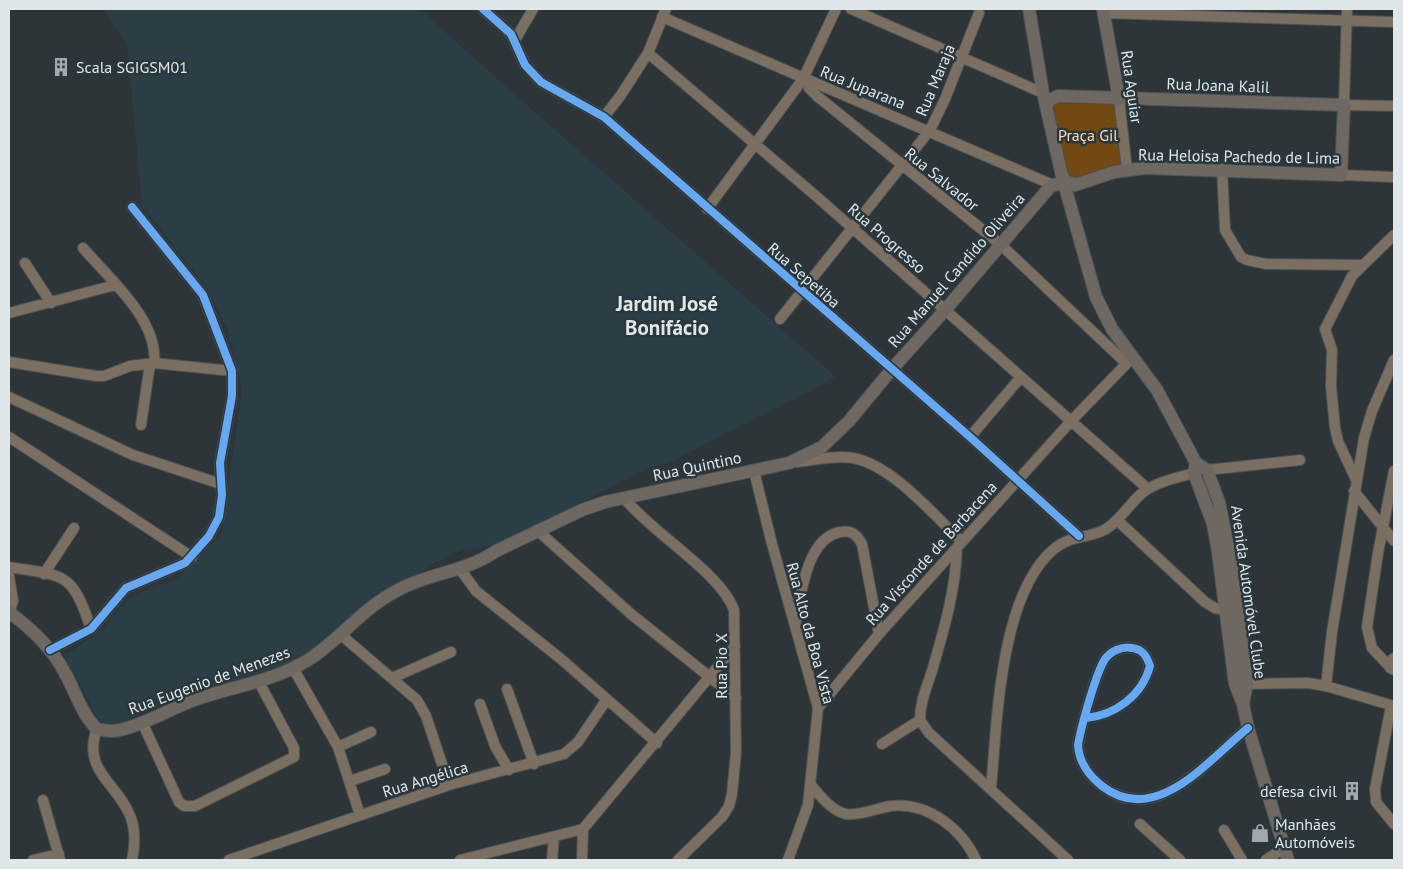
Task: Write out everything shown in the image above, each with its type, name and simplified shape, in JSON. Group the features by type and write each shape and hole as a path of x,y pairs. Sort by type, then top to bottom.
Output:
{"main road":[{"name":"Avenida Automóvel Clube","path":"1029,9 1038,87 1046,106 1060,182 1070,206 1096,297 1130,360 1166,405 1195,468 1223,551 1238,618 1243,704 1248,728 1286,854"},
{"name":"Rua Aguiar","path":"1103,11 1119,99"},
{"name":"Rua Joana Kalil","path":"1046,106 1050,100 1058,96 1344,105"},
{"path":"1341,175 1344,105"},
{"name":"Rua Heloisa Pachedo de Lima","path":"1084,183 1126,170 1222,169 1341,175"},
{"path":"1060,182 1070,184 1084,183"},
{"name":"Rua Manuel Candido Oliveira","path":"789,463 808,456 835,436 1000,244 1060,182"},
{"path":"1070,206 1084,183"},
{"name":"Rua Quintino","path":"424,578 460,570 537,530 582,510 624,498 789,463"},
{"name":"Avenida Automóvel Clube","path":"1195,468 1207,470 1220,502 1225,610 1241,684"},
{"name":"Rua Eugenio de Menezes","path":"97,729 120,730 197,699 259,682 293,668 309,659 375,603 424,578"},
{"path":"1225,610 1238,618"},
{"path":"9,612 39,636 50,650 66,675 84,712 97,729"}],"street":[{"name":"Rua Sepetiba","path":"483,9 506,28 514,40 525,65 541,82 604,117 707,209 892,368 1079,536"},
{"path":"514,40 533,9"},
{"path":"707,209 805,79 836,9"},
{"path":"851,9 962,58 1038,87"},
{"path":"1344,105 1347,9"},
{"path":"1103,11 1394,22"},
{"path":"604,117 621,95 648,53 664,13"},
{"name":"Rua Juparana","path":"664,13 805,79 1060,182"},
{"name":"Rua Maraja","path":"780,319 930,130 962,58 979,13"},
{"name":"Rua Progresso","path":"648,53 946,309 1148,489"},
{"name":"Rua Salvador","path":"805,79 812,91 1000,244 1130,360"},
{"name":"Rua Aguiar","path":"1119,99 1126,170"},
{"name":"Rua Joana Kalil","path":"1344,105 1394,106"},
{"path":"1222,169 1225,230 1241,257 1266,264 1362,265"},
{"name":"Rua Heloisa Pachedo de Lima","path":"1341,175 1394,177"},
{"path":"50,650 91,629 126,588 178,568 192,557 215,526 221,506 220,463 232,396 232,371 203,296 132,207"},
{"path":"1394,235 1362,265 1338,300 1324,332 1332,350 1331,386 1338,441 1355,486 1394,541"},
{"path":"83,248 130,302 149,332 155,353 141,425"},
{"path":"24,263 51,303"},
{"path":"9,313 115,285"},
{"name":"Rua Visconde de Barbacena","path":"818,708 879,634 1017,480 1130,360"},
{"path":"1326,686 1332,632 1355,486 1372,411 1394,360"},
{"path":"9,362 96,376 104,376 130,366 152,363 232,371"},
{"path":"970,437 1021,377"},
{"path":"9,397 132,455 221,484"},
{"path":"9,437 192,557"},
{"name":"Rua Quintino","path":"789,463 833,457 866,461 900,484 960,545"},
{"path":"1207,470 1300,460"},
{"path":"991,788 1007,647 1020,599 1030,576 1045,557 1063,543 1079,536 1097,533 1117,520 1148,489 1195,468"},
{"name":"Rua Alto da Boa Vista","path":"754,471 818,708 814,728 808,805 788,860"},
{"path":"1393,665 1377,654 1367,634 1378,553 1394,471"},
{"name":"Rua Pio X","path":"624,498 636,514 726,592 734,610 736,646 735,775 729,806 713,828 678,860"},
{"path":"1117,520 1205,602 1215,608 1225,610"},
{"path":"44,574 74,528"},
{"path":"537,530 631,614 736,698"},
{"path":"795,628 812,557 828,537 852,532 858,536 862,544 879,634"},
{"path":"960,545 954,593 934,664 922,698 920,720 929,733 1068,860"},
{"path":"9,567 60,577 74,586 91,629"},
{"path":"460,570 476,591 607,699 657,743"},
{"path":"9,576 13,601 9,612"},
{"path":"340,634 410,693 422,708 449,785"},
{"path":"460,860 583,829 657,743 736,646"},
{"path":"1086,718 1109,713 1132,696 1143,684 1150,666 1142,652 1136,648 1120,648 1105,659 1086,718 1078,745 1078,756 1082,765 1101,785 1115,795 1133,800 1149,800 1173,790 1248,728"},
{"path":"392,678 451,652"},
{"path":"293,668 338,747 360,815"},
{"path":"142,722 179,802 184,806 195,806 294,757 294,748 259,682"},
{"path":"1241,684 1308,683 1326,686 1393,706 1375,789 1376,802 1394,824"},
{"path":"507,689 534,764"},
{"name":"Rua Angélica","path":"229,860 449,785 534,764 564,754 572,749 607,699"},
{"path":"480,704 495,746 509,770"},
{"path":"882,744 920,720"},
{"path":"97,729 92,746 92,755 98,769 131,817 135,832 132,860"},
{"path":"338,747 372,732"},
{"path":"350,781 385,769"},
{"path":"811,785 828,803 845,814 902,806 932,814 960,834 976,860"},
{"path":"33,860 60,857 43,800"},
{"path":"1140,824 1180,860"},
{"path":"582,860 583,829"},
{"path":"1224,830 1242,860"},
{"path":"552,860 554,837"},
{"path":"1266,860 1286,854"}],"shaded area":[{"path":"102,9 420,9 836,377 673,461 646,469 500,544 463,550 430,565 418,576 365,602 316,649 300,659 263,675 193,693 111,726 99,721 75,676 69,671 64,653 67,654 104,628 122,606 138,593 175,580 222,534 242,390 229,334 208,289 142,206 127,43"}],"green space":[{"name":"Praça Gil","path":"1050,103 1114,104 1124,166 1069,186"}],"cycle path":[{"path":"483,9 511,34 525,65 541,82 604,117 970,437 1079,536"},
{"path":"50,650 91,629 126,588 185,563 209,536 219,517 222,495 220,463 232,396 232,371 203,295 132,207"},
{"path":"1086,718 1107,713 1134,695 1146,677 1150,666 1142,652 1136,649 1121,648 1107,656 1093,688 1078,745 1080,757 1085,768 1102,786 1122,797 1142,799 1162,794 1181,784 1199,771 1248,728"}],"place":[{"name":"Scala SGIGSM01","path":"61,67"},
{"name":"defesa civil","path":"1352,791"},
{"name":"Manhães Automóveis","path":"1260,833"}],"district":[{"name":"Jardim José Bonifácio","path":"667,315"}]}
